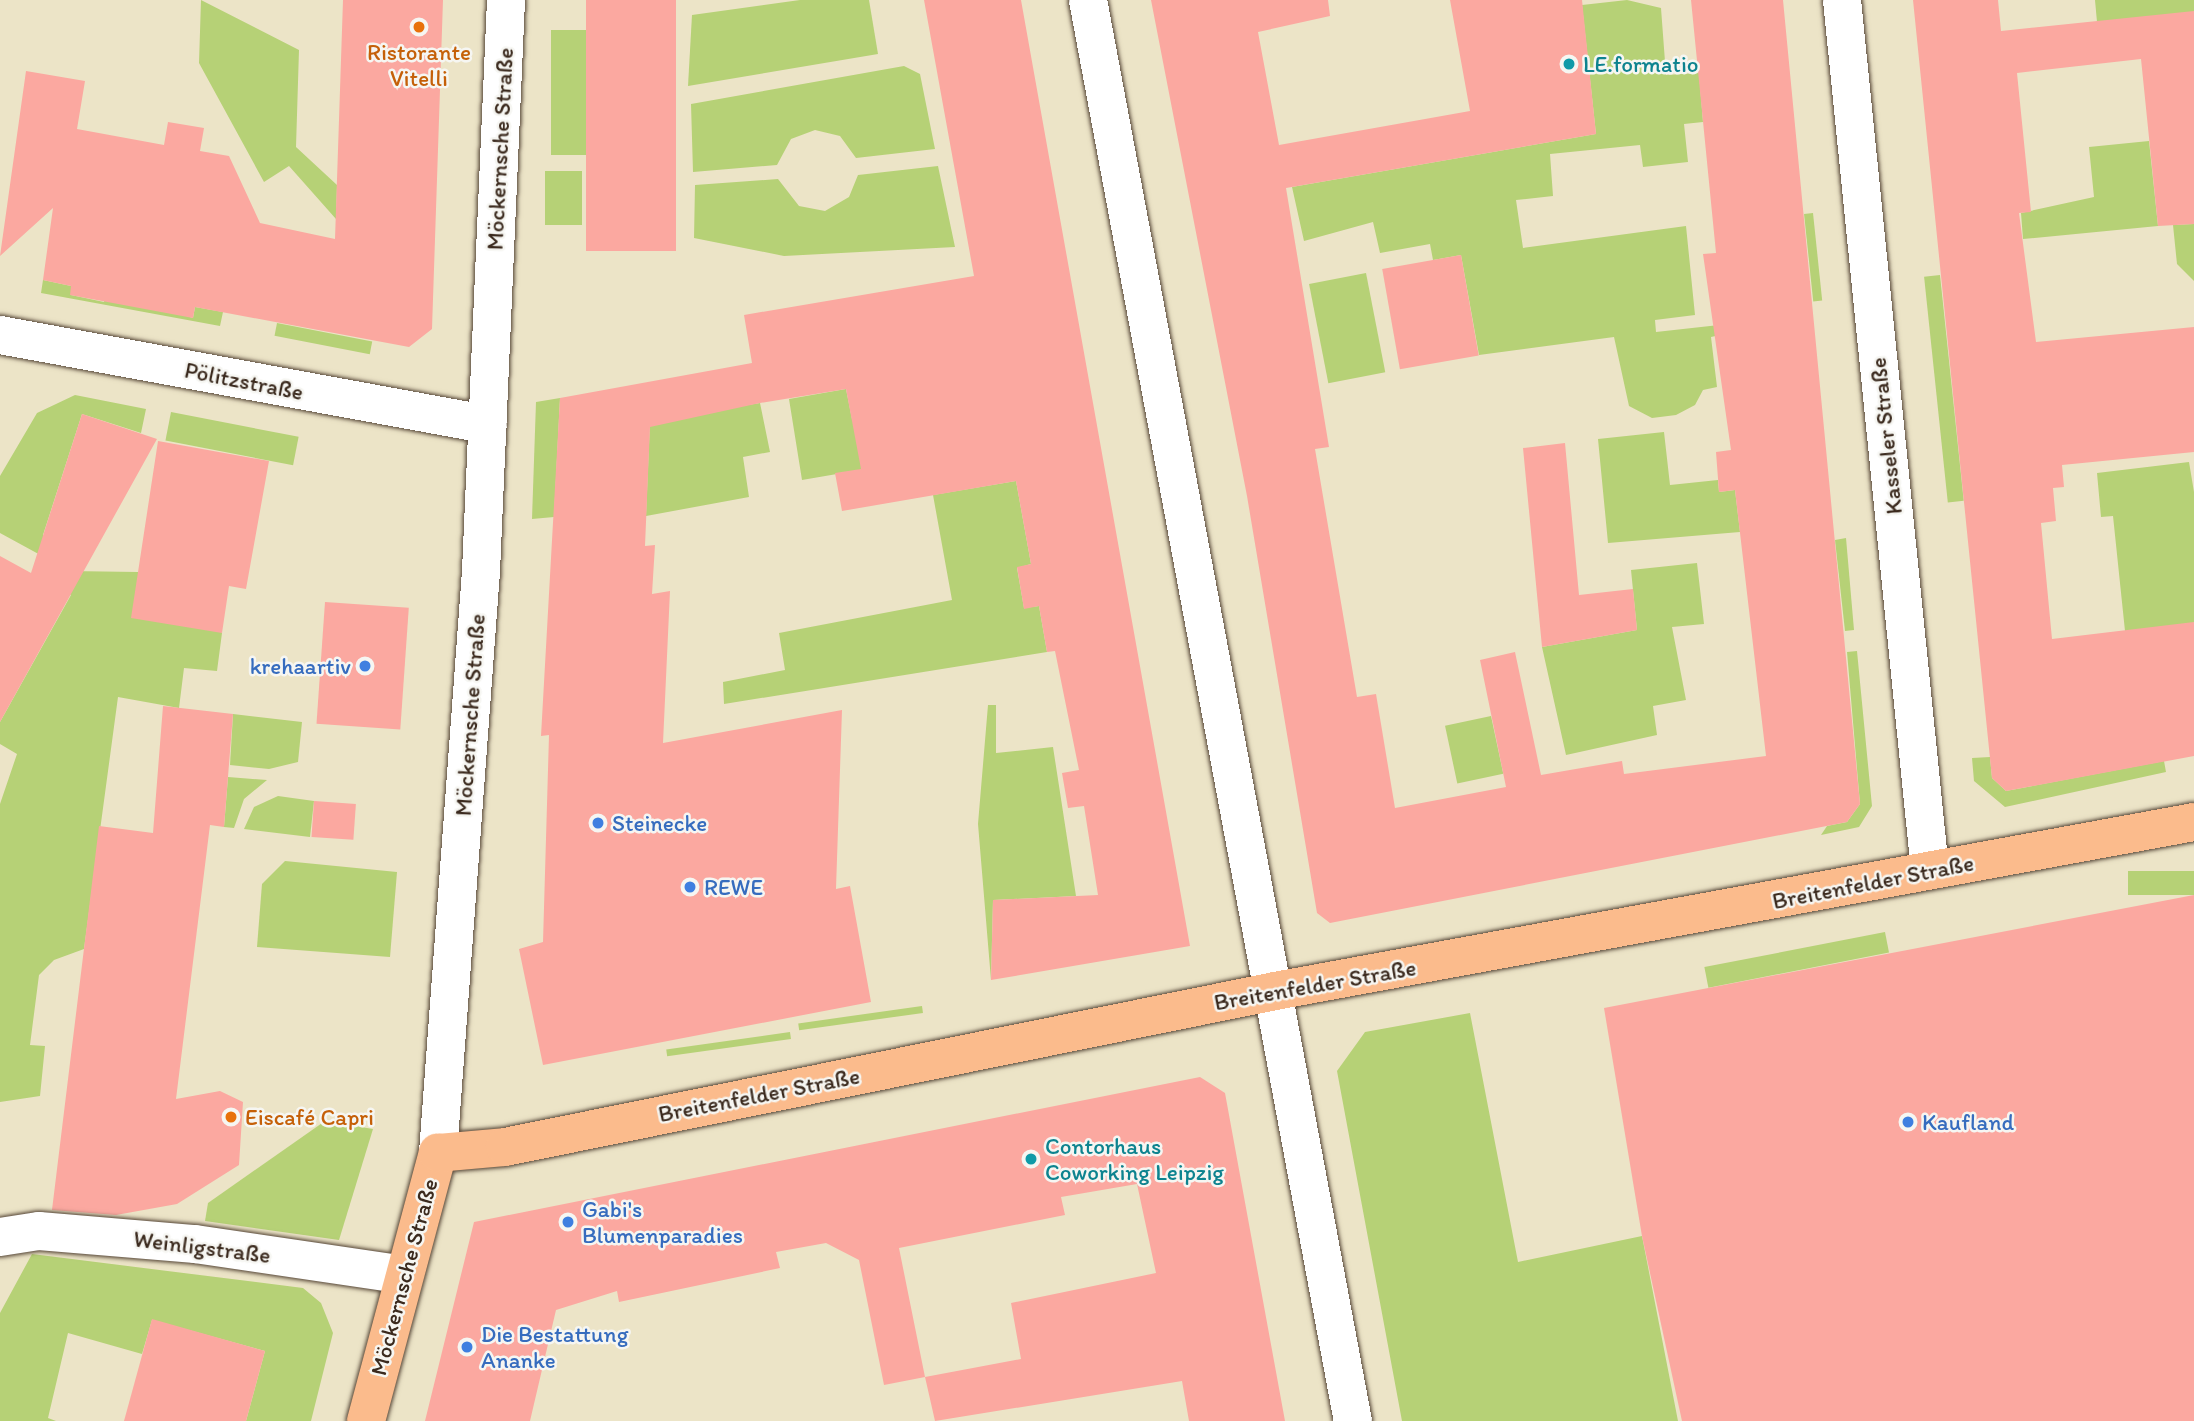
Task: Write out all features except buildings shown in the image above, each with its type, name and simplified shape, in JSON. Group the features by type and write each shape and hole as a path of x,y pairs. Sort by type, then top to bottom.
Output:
{"main road":[{"name":"Breitenfelder Straße","path":"438,1153 505,1147 1275,991 2194,822"},
{"name":"Möckernsche Straße","path":"366,1421 438,1153"}],"street":[{"name":"Möckernsche Straße","path":"438,1153 488,425 506,0"},
{"path":"1088,0 1275,991 1353,1421"},
{"name":"Kasseler Straße","path":"1842,0 1930,871"},
{"name":"Pölitzstraße","path":"5,347 488,425"},
{"name":"Weinligstraße","path":"0,1237 39,1231 154,1240 404,1275"}],"green space":[{"path":"201,0 299,50 296,147 337,185 336,219 289,166 264,182 199,63"},
{"path":"800,0 869,0 878,54 688,86 692,15"},
{"path":"1627,0 1661,8 1666,75 1699,73 1703,122 1684,124 1688,162 1643,167 1640,145 1550,154 1553,196 1516,200 1523,248 1686,226 1695,315 1655,320 1656,332 1719,325 1720,335 1711,337 1717,387 1703,390 1695,405 1676,415 1652,418 1629,406 1614,337 1479,355 1461,255 1433,260 1430,244 1380,253 1373,222 1304,241 1292,187 1596,134 1582,5"},
{"path":"2095,0 2194,0 2194,26 2097,22"},
{"path":"551,30 586,30 586,155 551,155"},
{"path":"904,66 920,74 935,149 856,158 840,136 815,130 791,139 777,165 693,172 691,104"},
{"path":"2149,141 2158,226 2023,239 2021,213 2094,197 2089,147"},
{"path":"938,166 955,247 784,256 694,238 695,185 778,179 799,206 825,211 849,197 858,175"},
{"path":"545,171 582,171 582,225 545,225"},
{"path":"1813,213 1822,301 1813,301 1804,214"},
{"path":"2194,224 2194,281 2177,264 2173,225"},
{"path":"1366,273 1385,372 1328,383 1309,284"},
{"path":"1940,275 1964,501 1948,502 1924,277"},
{"path":"43,280 71,286 71,295 104,302 106,292 193,318 195,307 223,312 220,326 41,293"},
{"path":"277,323 372,342 370,354 275,336"},
{"path":"846,389 852,419 924,459 802,480 789,399"},
{"path":"75,395 146,409 141,433 82,414 43,535 68,571 138,572 222,633 217,671 184,668 179,708 118,697 84,949 54,960 39,975 30,1045 45,1046 40,1096 0,1102 0,804 17,754 0,744 0,722 71,595 45,581 55,563 0,533 0,476 37,413"},
{"path":"560,398 554,517 532,519 536,402"},
{"path":"760,403 770,452 743,457 749,497 646,516 650,421"},
{"path":"171,412 299,437 293,465 165,440"},
{"path":"1664,432 1670,485 1718,480 1719,492 1735,490 1740,532 1608,543 1598,439"},
{"path":"2189,462 2194,492 2194,695 2125,631 2113,516 2101,517 2097,473"},
{"path":"1016,481 1031,564 1017,568 1024,608 1039,606 1047,652 724,704 723,682 785,670 779,633 952,600 933,495"},
{"path":"1846,538 1854,630 1845,631 1835,540"},
{"path":"1697,563 1704,624 1672,627 1686,700 1653,706 1657,735 1566,755 1542,647 1637,630 1631,570"},
{"path":"1857,651 1872,806 1859,827 1821,835 1827,826 1847,822 1860,804 1847,652"},
{"path":"988,705 996,705 996,753 1053,747 1076,896 993,900 991,980 978,824"},
{"path":"233,714 302,722 298,762 269,769 230,765"},
{"path":"1491,716 1503,774 1457,783 1445,726"},
{"path":"1990,757 1992,778 2006,791 2164,761 2166,772 2005,807 1974,781 1972,758"},
{"path":"228,777 267,780 244,799 234,828 224,827"},
{"path":"278,796 314,801 310,837 244,829 254,807"},
{"path":"285,861 397,872 390,957 257,947 262,884"},
{"path":"2128,871 2194,871 2194,895 2128,895"},
{"path":"1885,932 1889,953 1708,988 1704,967"},
{"path":"922,1006 923,1013 799,1030 798,1023"},
{"path":"1470,1013 1518,1262 1642,1236 1678,1421 1402,1421 1337,1071 1365,1032"},
{"path":"790,1032 791,1039 667,1056 666,1049"},
{"path":"325,1121 373,1129 339,1240 205,1221 208,1203"},
{"path":"32,1254 303,1288 321,1303 333,1333 311,1421 246,1421 265,1351 152,1320 142,1354 68,1333 48,1418 56,1421 0,1421 0,1313"}],"place":[{"name":"Ristorante Vitelli","path":"419,27"},
{"name":"LE.formatio","path":"1569,64"},
{"name":"krehaartiv","path":"365,666"},
{"name":"Steinecke","path":"598,823"},
{"name":"REWE","path":"690,887"},
{"name":"Eiscafé Capri","path":"231,1117"},
{"name":"Kaufland","path":"1908,1122"},
{"name":"Contorhaus Coworking Leipzig","path":"1031,1159"},
{"name":"Gabi's Blumenparadies","path":"568,1222"},
{"name":"Die Bestattung Ananke","path":"467,1347"}]}
